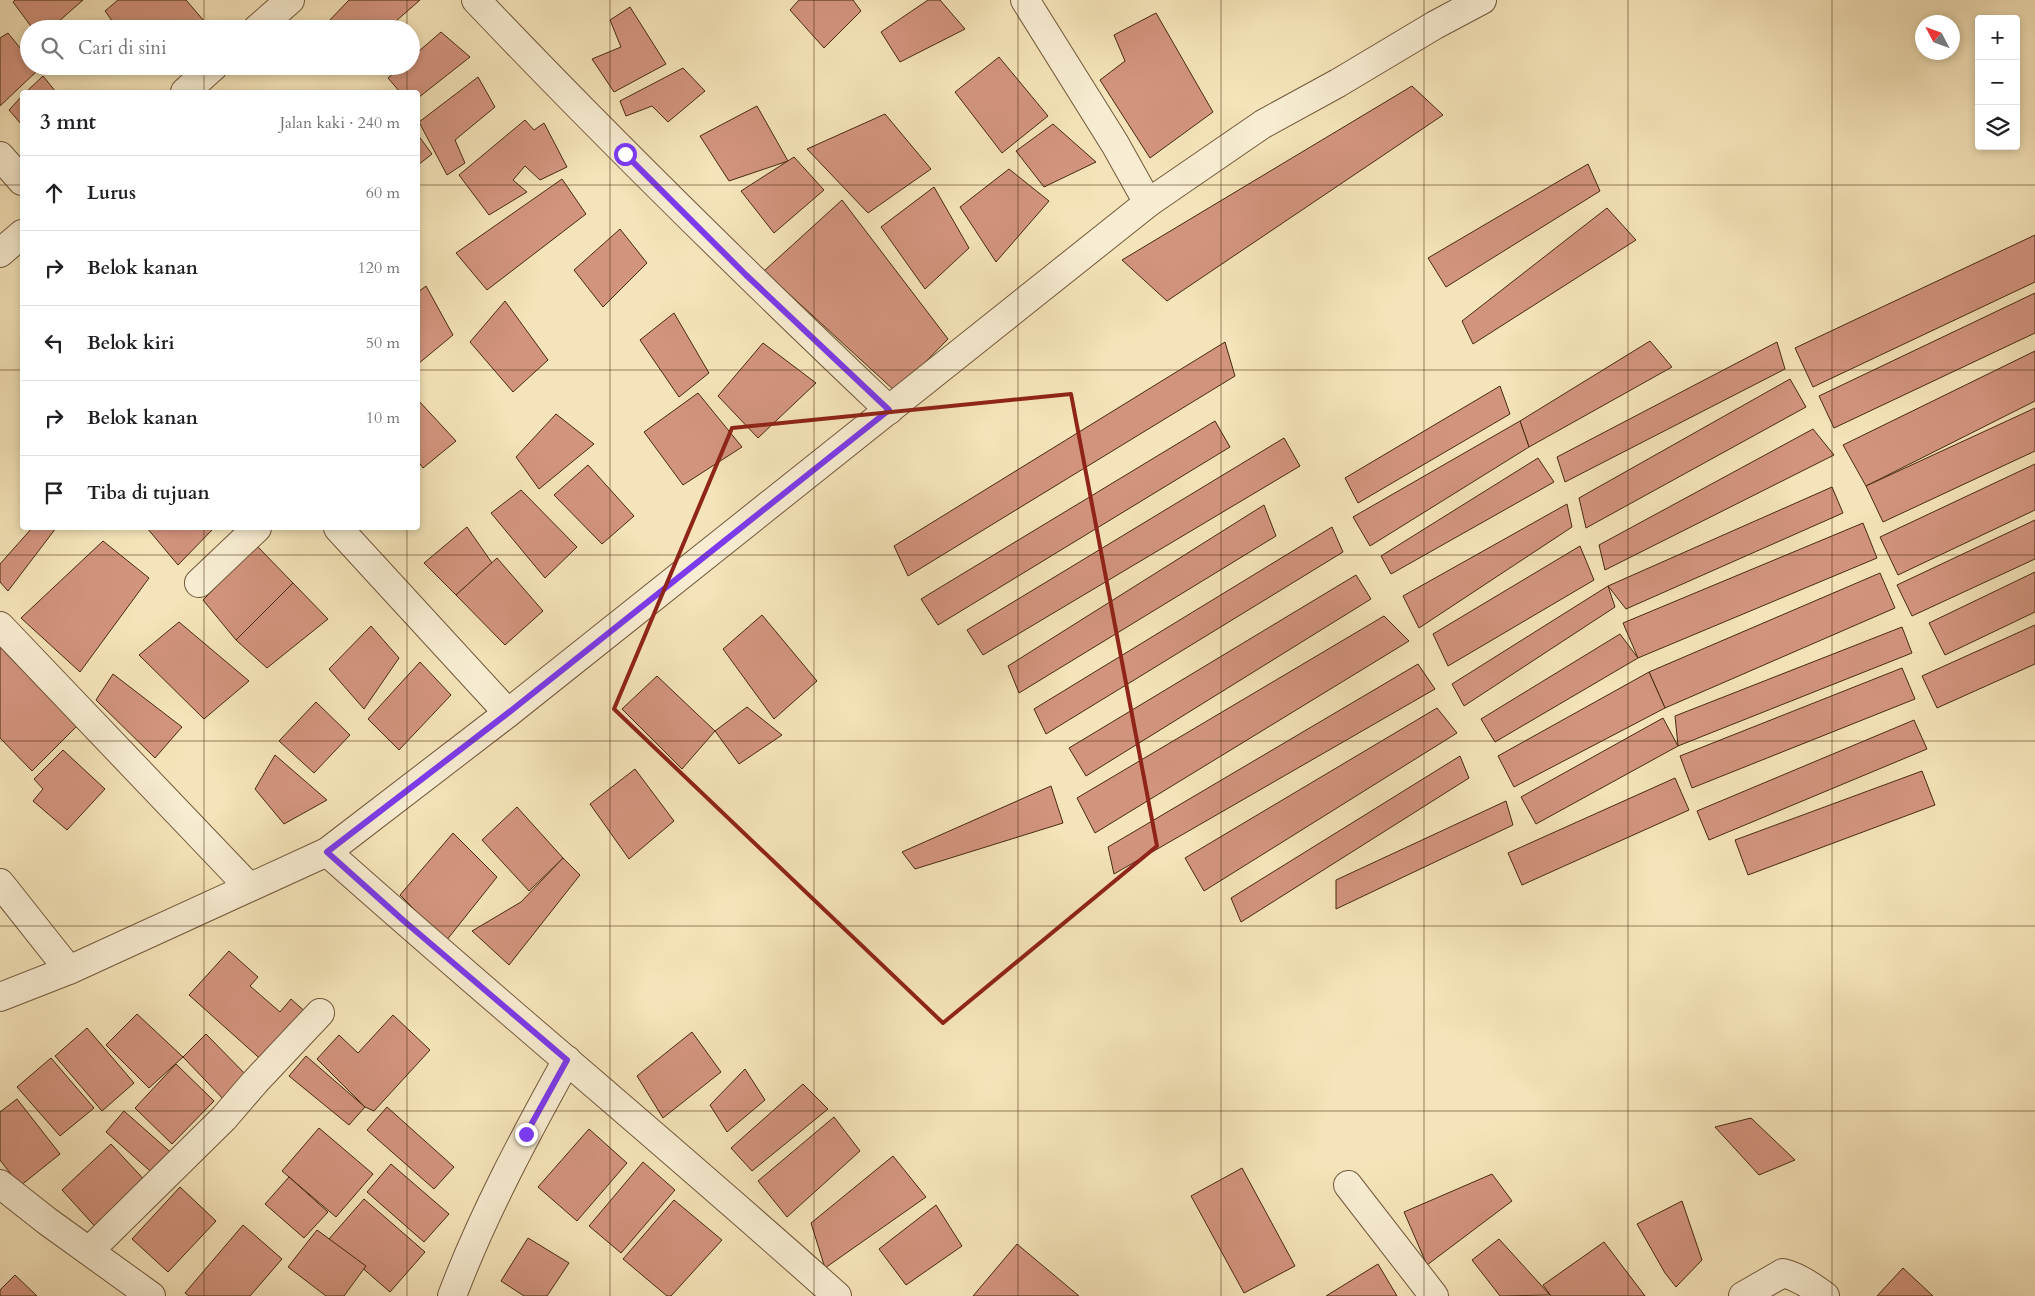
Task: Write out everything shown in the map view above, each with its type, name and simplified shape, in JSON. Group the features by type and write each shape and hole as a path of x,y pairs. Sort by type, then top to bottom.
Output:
{"street":[{"path":"267,20 290,0"},
{"path":"476,0 733,262 889,410"},
{"path":"1025,0 1115,144 1148,203"},
{"path":"0,997 68,970 327,852 508,713 1148,203 1263,124 1338,83 1434,24 1482,0"},
{"path":"186,90 204,75"},
{"path":"0,156 20,179"},
{"path":"0,254 20,236"},
{"path":"199,583 255,530"},
{"path":"340,530 508,713"},
{"path":"0,626 249,887"},
{"path":"327,852 404,921 691,1166 837,1296"},
{"path":"0,883 68,970"},
{"path":"89,1251 224,1118 254,1082 320,1013"},
{"path":"452,1296 495,1197 526,1134 567,1060"},
{"path":"0,1184 151,1296"},
{"path":"1348,1185 1434,1296"},
{"path":"1743,1296 1783,1273 1794,1276 1809,1284 1825,1296"}],"highlighted area":[{"path":"1071,394 1157,846 943,1023 614,709 732,428"}],"building":[{"path":"15,0 83,0 60,20 26,20 13,2"},
{"path":"118,0 186,0 203,20 112,20 105,11"},
{"path":"349,0 420,0 397,20 330,20"},
{"path":"799,0 853,0 861,11 824,48 790,10"},
{"path":"928,0 940,0 965,29 900,62 881,32"},
{"path":"630,7 666,64 614,92 592,59 621,47 610,20"},
{"path":"1156,13 1213,112 1150,158 1100,80 1125,61 1114,35"},
{"path":"441,32 470,57 420,96 420,90 398,90 388,78 392,75 420,75 420,50"},
{"path":"8,33 20,48 20,75 33,75 0,106 0,38"},
{"path":"999,57 1048,116 1002,153 955,92"},
{"path":"683,68 705,91 668,122 652,106 626,116 620,101"},
{"path":"43,76 54,90 28,90"},
{"path":"478,77 495,107 455,140 465,163 447,175 420,121"},
{"path":"1412,86 1443,115 1167,301 1122,260"},
{"path":"20,98 20,123 9,110"},
{"path":"757,106 788,161 729,181 700,136"},
{"path":"885,114 931,169 868,213 807,149"},
{"path":"525,120 534,130 544,123 567,167 540,180 525,166 513,180 527,192 489,215 459,175"},
{"path":"1053,124 1096,162 1044,187 1016,151"},
{"path":"420,138 432,154 420,163"},
{"path":"794,157 824,190 774,233 741,191"},
{"path":"1588,164 1600,191 1446,287 1428,258"},
{"path":"1009,169 1049,201 996,262 960,207"},
{"path":"562,179 586,214 487,290 456,253"},
{"path":"934,187 969,248 925,289 881,227"},
{"path":"842,200 948,339 896,392 764,271"},
{"path":"1607,208 1636,240 1473,344 1462,321"},
{"path":"620,229 647,263 603,307 574,270"},
{"path":"2035,235 2035,282 1813,387 1795,348"},
{"path":"426,286 453,335 420,362 420,290"},
{"path":"2035,293 2035,333 1834,428 1819,396"},
{"path":"505,301 548,360 513,392 470,342"},
{"path":"674,313 709,373 679,397 640,340"},
{"path":"1650,341 1672,367 1529,447 1520,421"},
{"path":"1225,342 1235,376 908,576 894,546"},
{"path":"1777,342 1785,369 1565,482 1557,457"},
{"path":"763,343 816,383 758,438 718,396"},
{"path":"2035,351 2035,401 1866,486 1843,445"},
{"path":"1790,379 1806,407 1586,528 1579,498"},
{"path":"1500,386 1510,414 1358,503 1345,478"},
{"path":"698,393 742,447 683,485 644,432"},
{"path":"420,402 456,441 423,468 420,464"},
{"path":"2035,408 2035,451 1883,522 1866,486"},
{"path":"556,414 594,444 539,489 516,457"},
{"path":"1215,421 1230,447 938,625 921,599"},
{"path":"1520,421 1529,447 1370,546 1353,517"},
{"path":"1813,429 1834,455 1605,570 1599,545"},
{"path":"1284,438 1300,466 983,655 967,630"},
{"path":"1538,458 1554,482 1391,574 1381,556"},
{"path":"2035,464 2035,510 1898,575 1880,537"},
{"path":"588,465 634,516 602,544 554,495"},
{"path":"1832,487 1843,513 1626,609 1608,586"},
{"path":"521,490 577,547 545,578 491,513"},
{"path":"1567,504 1572,527 1419,628 1403,596"},
{"path":"1264,505 1276,536 1019,693 1008,666"},
{"path":"2035,520 2035,559 1912,616 1897,585"},
{"path":"1863,523 1877,558 1638,658 1623,623"},
{"path":"467,527 492,563 456,595 424,563"},
{"path":"1332,527 1343,552 1046,734 1034,709"},
{"path":"30,530 54,530 8,591 0,582 0,564"},
{"path":"149,530 212,530 178,565"},
{"path":"103,541 149,578 80,672 21,618"},
{"path":"257,546 293,583 236,640 203,600"},
{"path":"1580,546 1594,580 1448,666 1433,634"},
{"path":"497,558 543,611 505,645 456,595"},
{"path":"2035,572 2035,612 1945,655 1929,623"},
{"path":"1880,573 1895,608 1665,708 1649,672"},
{"path":"1356,575 1371,599 1086,776 1069,748"},
{"path":"293,583 328,619 267,668 236,640"},
{"path":"1608,586 1615,607 1464,706 1452,684"},
{"path":"762,615 817,681 774,719 723,649"},
{"path":"1384,616 1409,641 1095,833 1077,798"},
{"path":"179,622 249,681 204,719 139,655"},
{"path":"2035,625 2035,664 1937,708 1922,676"},
{"path":"371,626 399,658 364,709 329,669"},
{"path":"1902,627 1912,653 1678,746 1675,716"},
{"path":"1620,634 1638,658 1495,742 1481,719"},
{"path":"0,647 77,726 32,771 0,738"},
{"path":"420,662 451,695 399,750 368,719"},
{"path":"1418,664 1435,689 1114,874 1108,847"},
{"path":"1902,668 1915,699 1692,788 1680,756"},
{"path":"1649,672 1665,708 1514,787 1498,756"},
{"path":"113,674 182,727 155,758 96,700"},
{"path":"657,676 715,731 682,769 622,709"},
{"path":"316,702 350,735 314,773 279,741"},
{"path":"747,707 782,735 739,764 715,731"},
{"path":"1437,708 1457,733 1204,891 1185,858"},
{"path":"1663,718 1678,746 1536,824 1521,797"},
{"path":"1914,720 1927,749 1709,840 1697,811"},
{"path":"63,750 105,789 67,830 33,801 43,789 34,779"},
{"path":"275,755 327,800 284,824 255,789"},
{"path":"1460,756 1469,778 1241,922 1231,898"},
{"path":"635,769 674,821 629,859 590,804"},
{"path":"1922,771 1935,805 1748,875 1735,840"},
{"path":"1675,778 1689,810 1522,885 1508,853"},
{"path":"1051,786 1063,823 915,869 902,852"},
{"path":"1506,801 1513,825 1336,909 1336,880"},
{"path":"517,807 563,858 529,891 482,840"},
{"path":"453,833 497,877 446,941 400,895"},
{"path":"563,858 580,875 509,965 472,931 521,902"},
{"path":"229,951 258,977 250,986 280,1012 291,999 309,1015 266,1064 189,995"},
{"path":"137,1014 183,1057 149,1088 106,1045"},
{"path":"393,1015 430,1050 374,1111 365,1107 317,1059 339,1035 358,1053"},
{"path":"87,1028 134,1083 102,1111 55,1056"},
{"path":"692,1032 721,1072 663,1118 637,1076"},
{"path":"206,1034 252,1081 228,1104 183,1057"},
{"path":"306,1056 365,1107 349,1125 289,1076"},
{"path":"51,1058 94,1108 60,1136 17,1087"},
{"path":"176,1064 214,1101 172,1144 135,1108"},
{"path":"745,1069 765,1100 727,1132 710,1105"},
{"path":"803,1084 828,1109 752,1171 731,1148"},
{"path":"17,1099 60,1154 20,1186 0,1160 0,1112"},
{"path":"387,1107 454,1167 434,1189 367,1130"},
{"path":"124,1111 176,1157 157,1177 106,1132"},
{"path":"834,1117 860,1151 787,1217 758,1181"},
{"path":"1751,1118 1795,1160 1759,1175 1715,1127"},
{"path":"319,1128 373,1174 336,1217 282,1171"},
{"path":"589,1129 627,1163 577,1221 538,1187"},
{"path":"111,1144 150,1186 100,1232 62,1190"},
{"path":"893,1156 926,1197 825,1268 811,1223"},
{"path":"643,1162 675,1190 621,1253 589,1226"},
{"path":"391,1164 449,1214 424,1242 367,1192"},
{"path":"1242,1168 1295,1266 1244,1293 1191,1196"},
{"path":"1492,1174 1512,1201 1427,1265 1404,1212"},
{"path":"289,1177 328,1212 304,1238 265,1204"},
{"path":"180,1187 216,1221 168,1272 132,1239"},
{"path":"364,1199 425,1252 390,1292 329,1239"},
{"path":"674,1200 722,1240 671,1296 667,1296 623,1259"},
{"path":"1682,1201 1702,1260 1676,1287 1665,1273 1637,1224"},
{"path":"936,1205 962,1246 906,1285 879,1249"},
{"path":"243,1225 282,1259 250,1296 189,1296 185,1293"},
{"path":"317,1230 366,1266 344,1296 326,1296 288,1267"},
{"path":"528,1238 569,1263 547,1296 524,1296 501,1281"},
{"path":"1499,1239 1550,1295 1500,1296 1472,1260"},
{"path":"1604,1242 1645,1296 1551,1296 1543,1285"},
{"path":"1017,1244 1079,1296 973,1296"},
{"path":"1378,1264 1397,1296 1326,1296"},
{"path":"1903,1268 1933,1296 1877,1296"},
{"path":"15,1275 37,1296 0,1296 0,1290"}],"route":[{"path":"526,1134 567,1060 404,921 327,852 508,713 889,410 746,275 625,154"}]}
